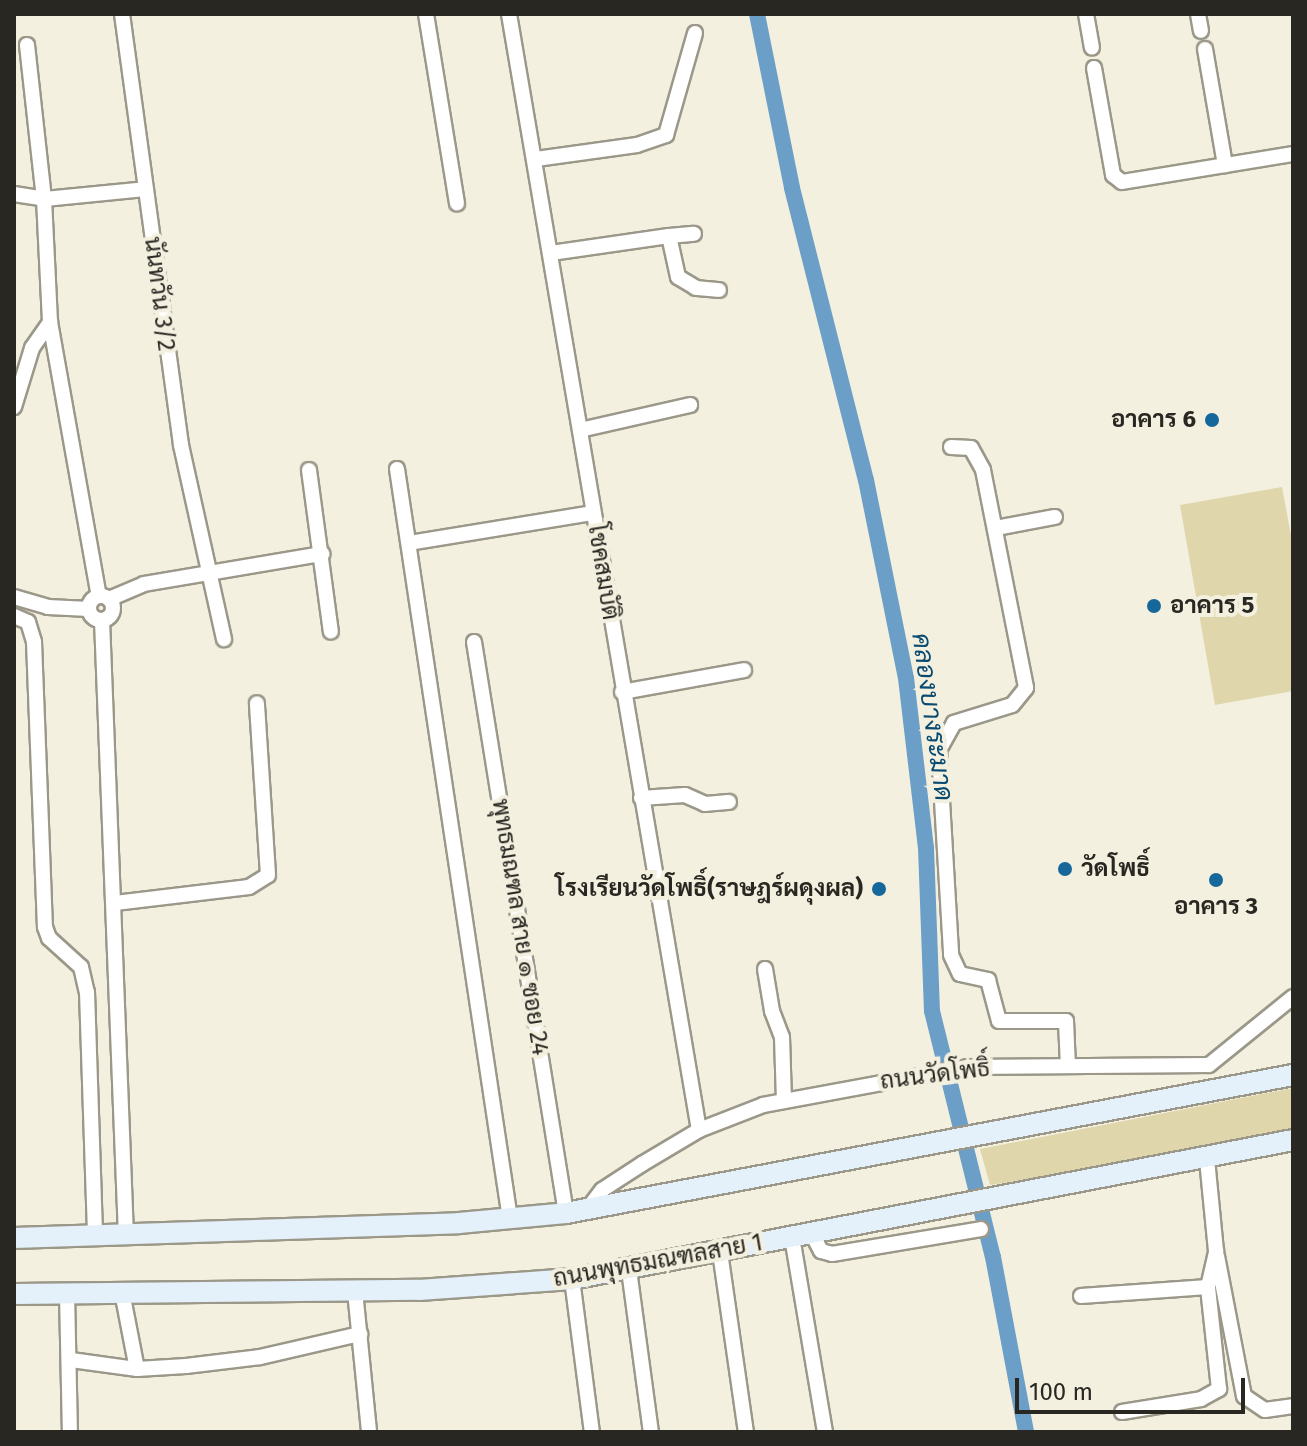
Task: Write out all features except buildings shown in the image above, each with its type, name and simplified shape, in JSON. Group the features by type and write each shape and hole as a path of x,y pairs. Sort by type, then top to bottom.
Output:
{"main road":[{"path":"14,1238 510,1219 577,1212 1213,1094 1293,1075"},
{"name":"ถนนพุทธมณฑลสาย 1","path":"14,1294 355,1291 572,1279 1032,1194 1293,1140"}],"street":[{"name":"นันทวัน 3/2","path":"122,14 181,445 224,639"},
{"path":"426,14 457,203"},
{"name":"โชคสมบัติ","path":"509,14 699,1130"},
{"path":"1086,14 1092,47"},
{"path":"1198,14 1201,31"},
{"path":"536,159 637,145 666,135 695,33"},
{"path":"27,45 44,199 50,322 104,597 112,613 102,620"},
{"path":"1205,49 1225,165"},
{"path":"1094,68 1117,180 1293,154"},
{"path":"14,194 44,199 146,189"},
{"path":"551,253 694,234"},
{"path":"669,236 678,277 696,288 719,290"},
{"path":"14,407 32,348 50,322"},
{"path":"580,430 690,405"},
{"path":"951,447 977,453 996,528 1026,688 1012,705 954,723 939,750 951,955 960,974 988,980 999,1021 1066,1021 1068,1066"},
{"path":"397,469 510,1219"},
{"path":"309,470 331,632"},
{"path":"409,543 593,513"},
{"path":"996,528 1055,517"},
{"path":"89,609 104,597 144,584 322,554"},
{"path":"14,597 48,607 89,609 102,620 126,1235"},
{"path":"14,616 28,622 34,642 45,927 85,975 95,1236"},
{"name":"พุทธมณฑล สาย ๑ ซอย 24","path":"474,642 577,1212"},
{"path":"622,692 744,670"},
{"path":"115,903 249,887 268,875 257,703"},
{"path":"641,798 685,795 705,804 729,802"},
{"path":"765,969 782,1037 784,1100"},
{"path":"1213,1094 1209,1065 1293,997"},
{"name":"ถนนวัดโพธิ์","path":"577,1212 619,1178 699,1130 784,1100 914,1074 968,1067 1209,1065"},
{"path":"1207,1159 1216,1251 1244,1396 1265,1410 1293,1406"},
{"path":"802,1236 821,1251 832,1254 981,1229"},
{"path":"802,1236 825,1432"},
{"path":"1122,1412 1201,1399 1219,1389 1208,1287 1216,1251"},
{"path":"720,1252 746,1432"},
{"path":"629,1270 651,1432"},
{"path":"572,1279 592,1432"},
{"path":"1081,1296 1208,1287"},
{"path":"355,1291 369,1432"},
{"path":"122,1292 137,1369"},
{"path":"67,1293 71,1360 70,1432"},
{"path":"71,1360 137,1369 260,1357 360,1334"}],"shaded area":[{"path":"1282,487 1293,546 1293,691 1215,705 1180,505"},
{"path":"1293,1088 1293,1128 1049,1176 990,1185 980,1149"}],"waterway":[{"name":"คลองบางระมาด","path":"757,14 792,188 866,480 906,678 926,848 932,1011 993,1257 1026,1432"}],"place":[{"name":"อาคาร 6","path":"1212,420"},
{"name":"อาคาร 5","path":"1154,606"},
{"name":"วัดโพธิ์","path":"1065,869"},
{"name":"อาคาร 3","path":"1216,880"},
{"name":"โรงเรียนวัดโพธิ์(ราษฎร์ผดุงผล)","path":"879,889"}]}
